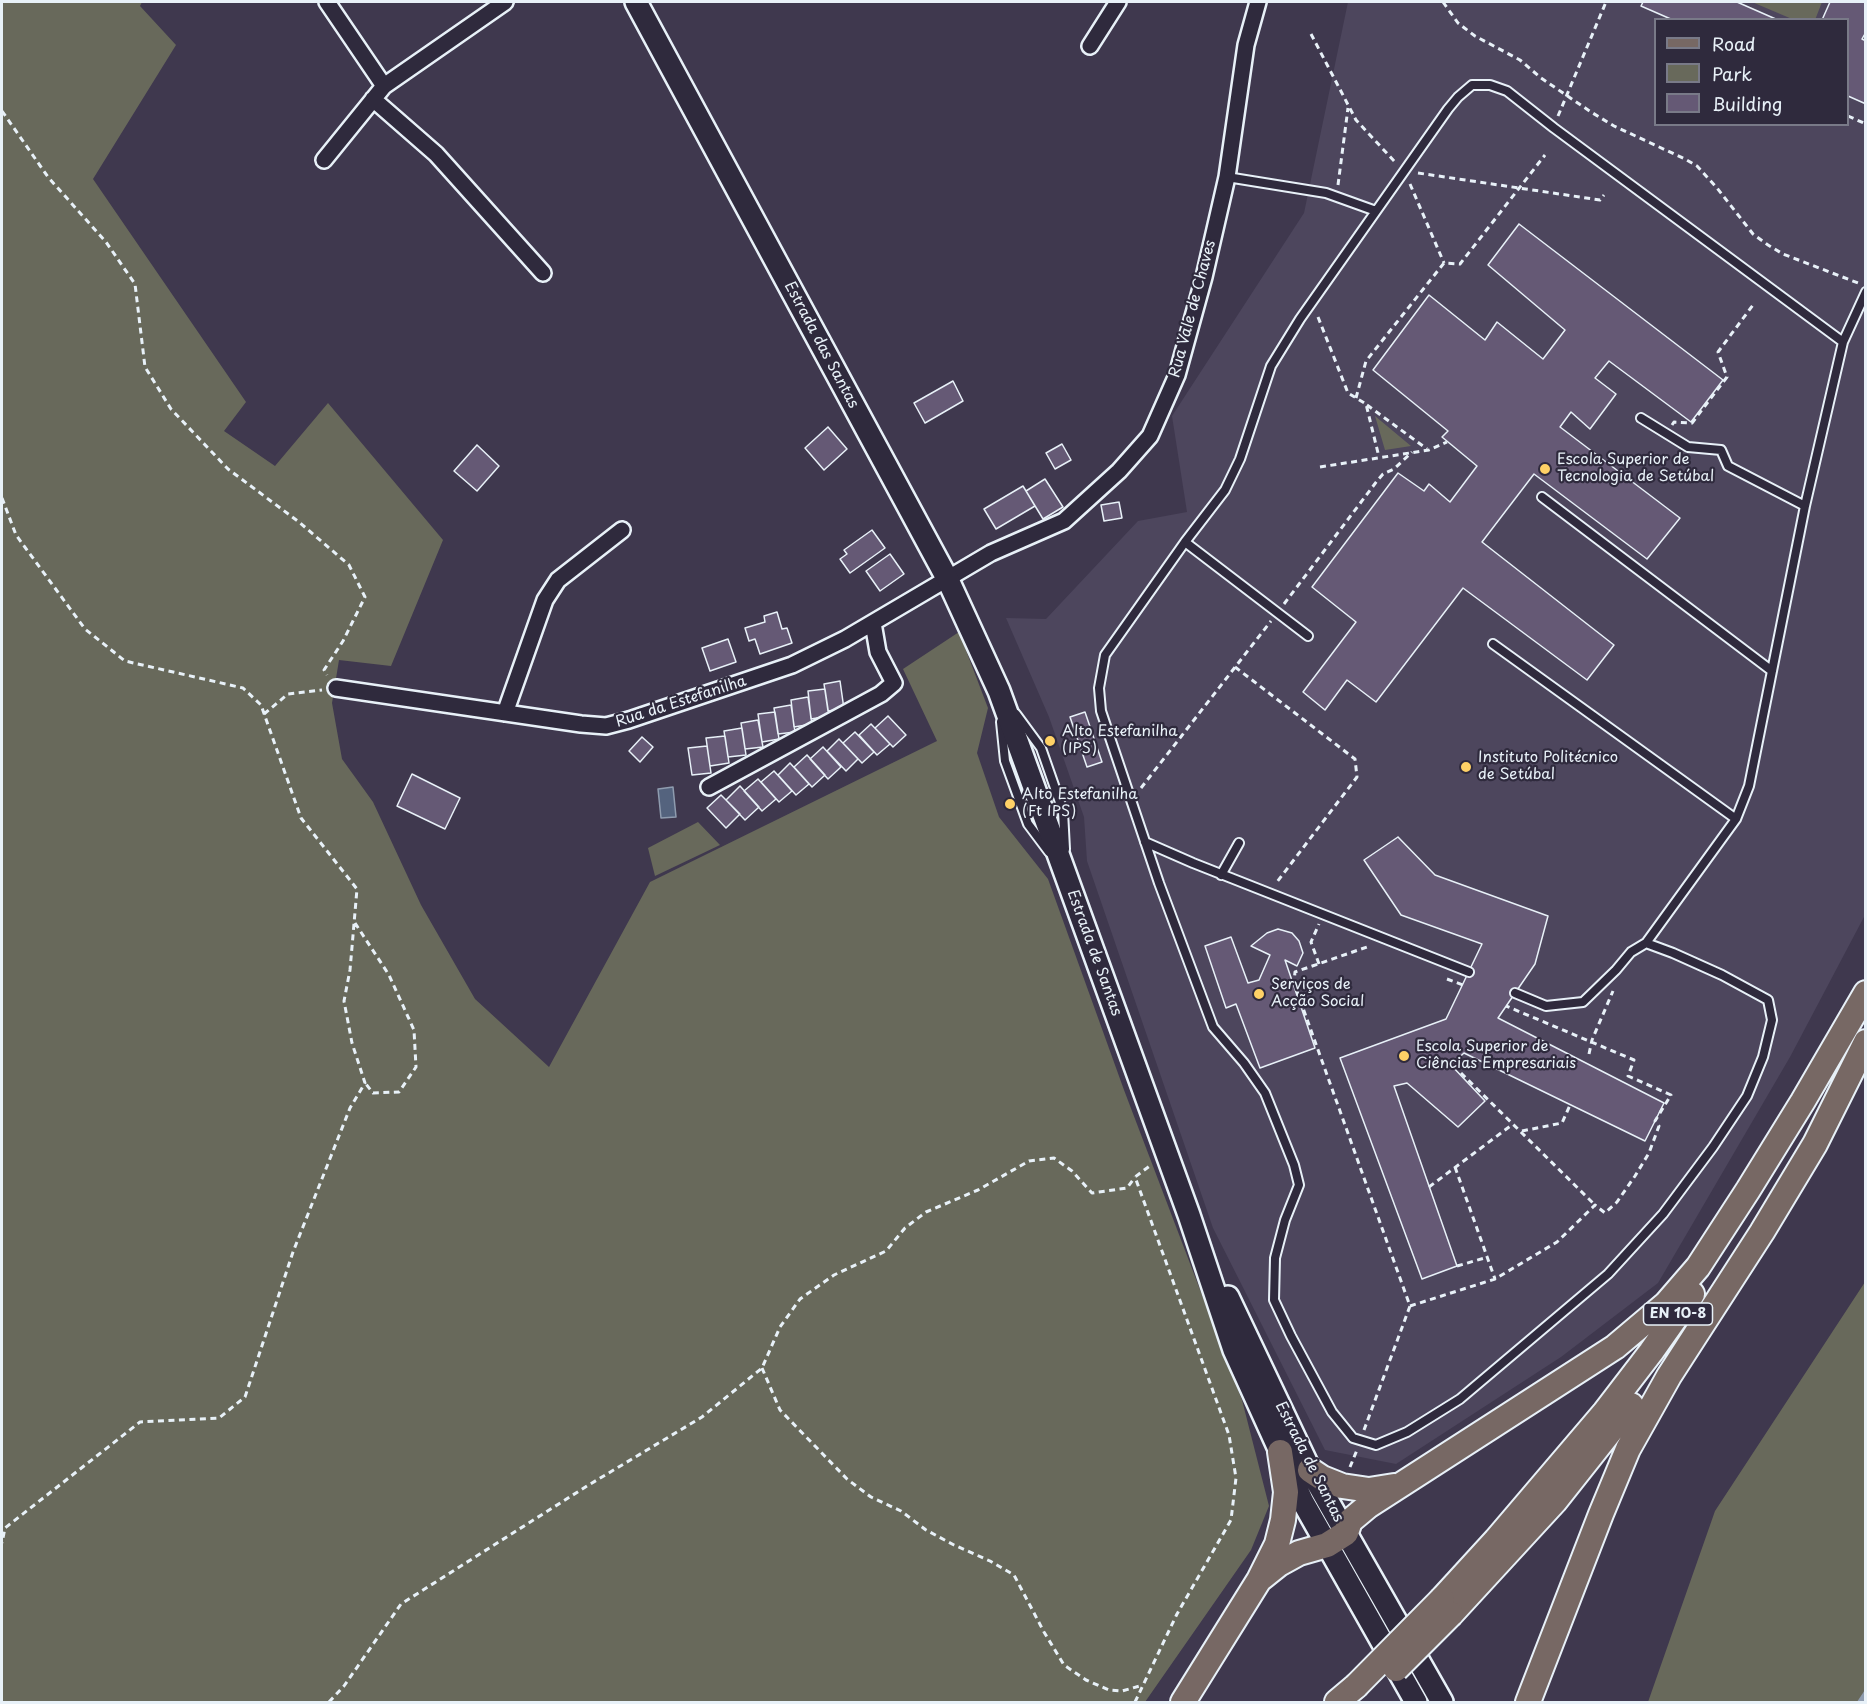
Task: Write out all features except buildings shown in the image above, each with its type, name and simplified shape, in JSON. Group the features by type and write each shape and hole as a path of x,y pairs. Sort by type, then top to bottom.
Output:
{"main road":[{"name":"Estrada das Santas","path":"636,2 948,580 999,691"},
{"name":"Estrada de Santas","path":"999,691 1167,1153 1234,1350 1303,1502 1336,1539 1442,1702"},
{"path":"1259,1580 1279,1564 1299,1553 1336,1539 1356,1515 1615,1347 1666,1304 1698,1267 1748,1190 1866,995"},
{"name":"EN 10-8","path":"1446,1606 1652,1352 1760,1187 1866,995"},
{"name":"EN 10-8","path":"1446,1606 1555,1502 1683,1334 1768,1205 1866,1030"},
{"path":"1528,1702 1614,1480 1642,1422 1794,1179 1824,1127 1866,1042"},
{"name":"Estrada de Santas","path":"1189,1215 1310,1470 1336,1539 1416,1702"},
{"path":"1183,1702 1259,1580 1277,1544 1283,1520 1286,1492 1280,1452"},
{"path":"1310,1470 1322,1478 1350,1488 1379,1490 1410,1480"},
{"path":"1337,1702 1360,1696 1446,1606"}],"street":[{"path":"327,2 384,86"},
{"path":"324,160 384,86 505,2"},
{"path":"1090,46 1118,2"},
{"name":"Rua Vale de Chaves","path":"948,580 991,553 1064,521 1119,471 1150,436 1177,375 1204,277 1227,177 1246,45 1258,2"},
{"path":"373,99 436,154 543,273"},
{"path":"505,713 545,600 558,580 622,530"},
{"name":"Rua da Estefanilha","path":"336,688 606,726 792,665 873,623 948,580"},
{"path":"709,787 881,694 894,683 878,652 873,623"}],"lane":[{"path":"1646,943 1712,971 1767,1000 1772,1020 1763,1057 1748,1095 1663,1214 1608,1274 1460,1399 1407,1432 1376,1445 1353,1438 1332,1412 1274,1300 1275,1258 1285,1220 1299,1185 1294,1165 1265,1093 1244,1063 1213,1027 1145,843 1101,711 1099,688 1105,655 1225,490 1240,459 1271,366 1312,302 1448,109 1458,96 1472,85 1490,86 1507,91 1843,342"},
{"path":"1227,177 1326,193 1376,211"},
{"path":"1515,993 1546,1006 1583,1002 1631,952 1646,943 1736,819 1749,786 1805,506 1843,342 1866,292"},
{"path":"1641,418 1688,447 1721,450 1728,466 1805,506"},
{"path":"1542,497 1772,671"},
{"path":"1185,542 1308,636"},
{"path":"1493,644 1736,819"},
{"path":"1145,843 1268,894 1469,972"},
{"path":"1221,874 1239,843"}],"path":[{"path":"1443,2 1458,23 1475,36 1520,60 1541,78 1614,126 1697,166 1753,234 1768,245 1783,254 1866,285"},
{"path":"1554,128 1606,2"},
{"path":"1311,34 1356,120 1404,171 1444,263"},
{"path":"1336,197 1348,106"},
{"path":"2,111 48,177 106,242 135,284 145,367 171,409 228,469 299,522 349,565 365,597 343,641 324,670 336,688 288,694 264,714"},
{"path":"1849,116 1866,124"},
{"path":"1444,263 1460,264 1545,155"},
{"path":"1404,171 1600,200 1604,195"},
{"path":"1356,398 1366,361 1444,263"},
{"path":"1312,302 1348,393 1429,450"},
{"path":"1666,434 1674,422 1692,423 1727,377 1719,352 1753,305"},
{"path":"1366,404 1379,457"},
{"path":"1320,467 1429,450 1447,442"},
{"path":"1131,800 1377,481 1412,452"},
{"path":"2,498 16,536 85,629 125,661 243,688 261,705 301,818 357,889 354,922 350,970 344,1001 352,1043 365,1083 373,1093 399,1092 416,1067 414,1030 389,975 354,922"},
{"path":"1235,667 1354,759 1357,777 1268,894"},
{"path":"1319,964 1311,942 1323,915"},
{"path":"1350,1488 1346,1477 1410,1306 1294,983 1295,972 1367,947 1373,935"},
{"path":"1589,1054 1591,1042 1616,984 1608,978"},
{"path":"1461,1073 1595,1205 1605,1213 1617,1202 1649,1153 1659,1126 1655,1121 1671,1095 1628,1076 1634,1060 1506,1006"},
{"path":"2,1542 5,1528 140,1422 219,1418 245,1397 293,1252 350,1108 365,1083"},
{"path":"1521,1132 1562,1123 1570,1105"},
{"path":"1429,1187 1513,1124"},
{"path":"329,1702 344,1686 401,1604 587,1485 702,1417 762,1368 780,1327 800,1299 834,1275 885,1251 906,1228 926,1212 978,1190 1029,1161 1054,1158 1072,1171 1092,1193 1127,1188 1135,1177 1167,1153"},
{"path":"1455,1167 1495,1279"},
{"path":"1135,1177 1229,1435 1236,1478 1232,1520 1176,1614 1135,1702"},
{"path":"1410,1306 1495,1279 1557,1242 1595,1205"},
{"path":"1457,1266 1488,1257"},
{"path":"762,1368 780,1410 847,1479 871,1497 901,1511 926,1530 1014,1575 1064,1665 1086,1680 1108,1690 1122,1691 1143,1685"}],"shaded area":[{"name":"Instituto Politécnico de Setúbal","path":"1348,2 1865,2 1865,915 1790,1057 1658,1283 1561,1357 1396,1464 1325,1450 1213,1228 1087,861 1084,817 1049,717 1006,618 1046,619 1138,521 1187,512 1172,416 1304,213"}],"green space":[{"path":"2,2 142,2 140,6 176,45 93,179 246,402 224,431 275,466 328,403 443,540 391,666 339,660 332,703 342,759 373,802 421,905 475,999 549,1067 650,882 937,741 903,669 959,632 988,708 977,753 999,817 1048,879 1124,1090 1242,1400 1269,1506 1251,1550 1145,1702 2,1702"},
{"path":"1752,2 1822,2 1816,18 1790,18"},
{"path":"1375,416 1411,446 1385,450"},
{"path":"698,822 720,845 655,876 648,848"},
{"path":"1865,1282 1865,1702 1648,1702 1715,1511"}],"water":[{"path":"673,787 676,817 661,818 658,789"}],"waterway":[{"path":"1860,1702 1866,1693"}],"place":[{"name":"Escola Superior de Tecnologia de Setúbal","path":"1545,469"},
{"name":"Alto Estefanilha (IPS)","path":"1050,741"},
{"name":"Instituto Politécnico de Setúbal","path":"1466,767"},
{"name":"Alto Estefanilha (Ft IPS)","path":"1010,804"},
{"name":"Serviços de Acção Social","path":"1259,994"},
{"name":"Escola Superior de Ciências Empresariais","path":"1404,1056"}]}
